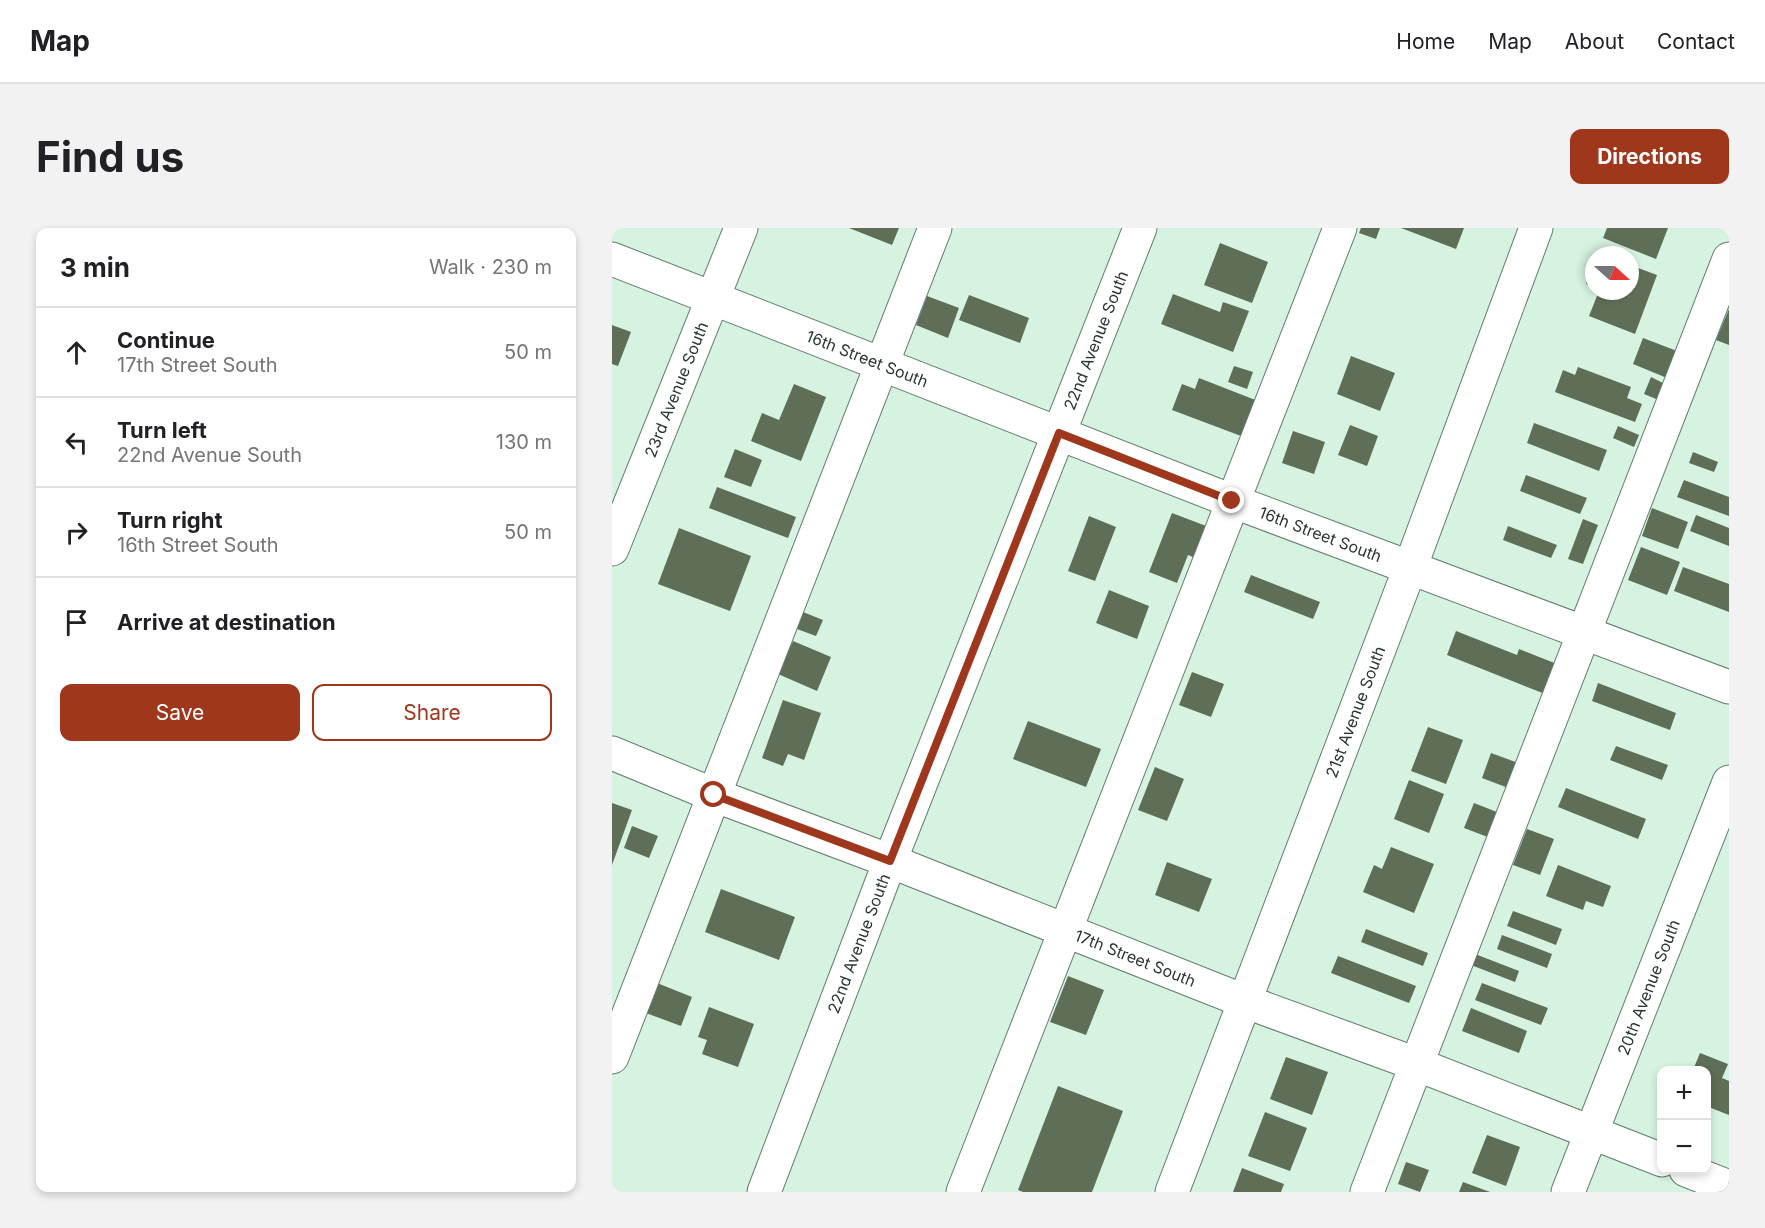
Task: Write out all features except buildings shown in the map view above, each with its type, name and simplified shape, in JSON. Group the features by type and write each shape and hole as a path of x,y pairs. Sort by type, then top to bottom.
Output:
{"street":[{"name":"23rd Avenue South","path":"612,549 741,228"},
{"path":"612,1057 935,228"},
{"name":"22nd Avenue South","path":"764,1192 890,861 1140,228"},
{"path":"963,1192 1340,228"},
{"name":"21st Avenue South","path":"1172,1192 1410,568 1536,228"},
{"name":"16th Street South","path":"612,259 1232,501 1729,687"},
{"path":"1367,1192 1729,259"},
{"name":"17th Street South","path":"612,753 714,795 1657,1158"},
{"name":"20th Avenue South","path":"1568,1192 1729,782"},
{"path":"1696,1174 1729,1187"}],"route":[{"path":"714,795 890,861 1059,433 1232,501"}]}
